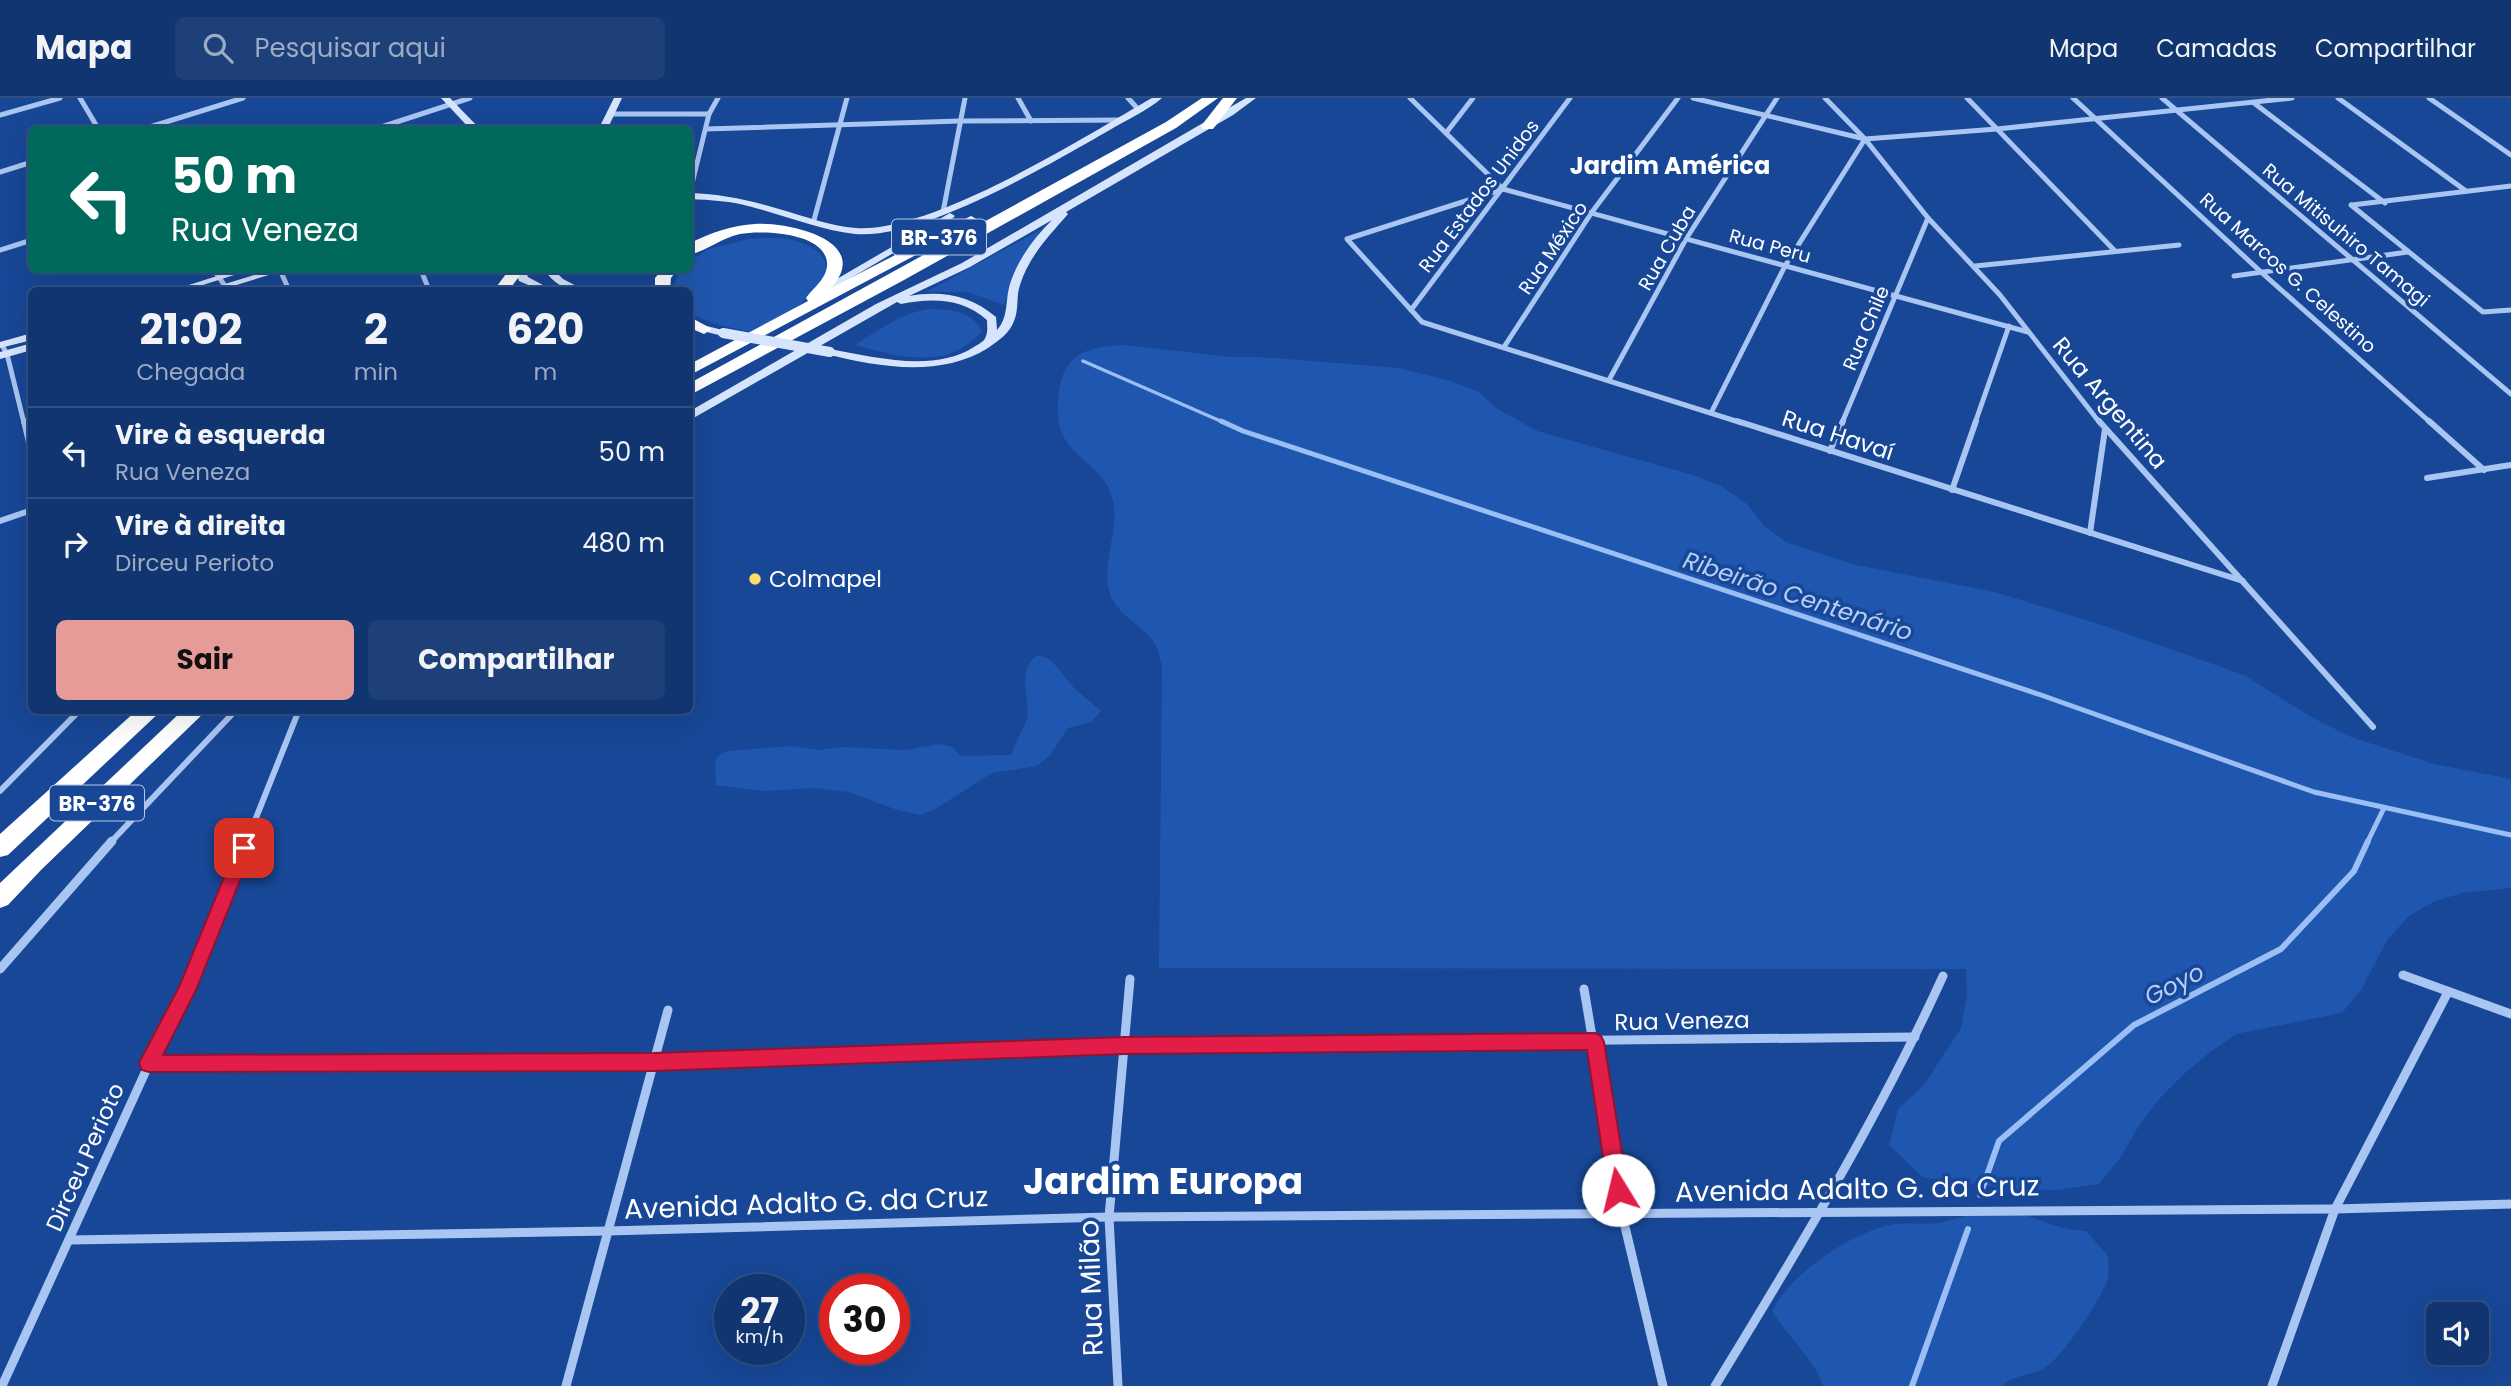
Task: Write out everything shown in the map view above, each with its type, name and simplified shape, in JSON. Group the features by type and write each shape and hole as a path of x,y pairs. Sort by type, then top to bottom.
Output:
{"highway":[{"name":"BR-376","path":"693,368 1036,186 1186,98"},
{"name":"BR-376","path":"693,388 1171,125 1211,98"},
{"path":"1208,126 1230,98"},
{"path":"693,249 721,236 755,228 794,230 816,238 834,256 836,272 823,290 786,320"},
{"path":"504,287 515,273"},
{"name":"BR-376","path":"0,898 33,863 193,714"},
{"name":"BR-376","path":"0,848 139,718"}],"main road":[{"path":"604,126 618,98"},
{"path":"823,290 883,253 1158,98"},
{"path":"693,414 880,306 965,265 1208,126 1251,98"},
{"path":"448,101 473,126"},
{"path":"693,194 725,199 860,231 894,227 943,212 1089,139"},
{"path":"693,327 896,364 947,361 972,354 986,345 1009,322 1012,296 1033,249 1053,223 1085,195"},
{"path":"188,287 220,277 254,273"},
{"path":"520,273 523,279 540,287"},
{"path":"552,273 559,281 572,287"},
{"path":"880,306 929,297 970,303 985,310 992,319 992,336 986,345"},
{"path":"2,350 28,338"},
{"path":"2,350 28,347"}],"street":[{"path":"0,116 60,98"},
{"path":"80,98 97,126"},
{"path":"153,126 243,98"},
{"path":"382,126 448,101 470,98"},
{"path":"693,182 709,114 718,98"},
{"path":"814,220 848,98"},
{"path":"943,212 965,98"},
{"path":"1018,98 1031,121"},
{"path":"1128,98 1139,110"},
{"path":"1410,98 1503,189 1347,239 1411,310"},
{"path":"1446,133 1473,98"},
{"name":"Rua Estados Unidos","path":"1411,310 1570,98"},
{"name":"Rua México","path":"1504,347 1592,212 1678,98"},
{"path":"1693,98 1865,139 1997,129 2292,98"},
{"name":"Rua Cuba","path":"1609,380 1686,239 1777,98"},
{"name":"Rua Argentina","path":"1825,98 1865,139 1928,218 1975,266 2105,429 2373,727"},
{"path":"1967,98 2115,251"},
{"name":"Rua Marcos G. Celestino","path":"2073,98 2261,272 2484,470"},
{"name":"Rua Mitisuhiro Tamagi","path":"2162,98 2511,394"},
{"path":"2248,98 2385,203"},
{"path":"2338,98 2467,191"},
{"path":"2429,98 2511,155"},
{"path":"610,114 709,114"},
{"path":"706,128 1120,120"},
{"path":"1711,413 1785,266 1865,139"},
{"path":"0,172 28,163"},
{"path":"2511,186 2351,205 2483,312 2511,310"},
{"name":"Rua Peru","path":"1503,189 2028,332"},
{"name":"Rua Chile","path":"1830,451 1928,218"},
{"path":"0,250 28,241"},
{"path":"1975,266 2179,245"},
{"path":"2234,276 2408,252"},
{"name":"Rua Havaí","path":"1411,310 1422,322 2243,581"},
{"path":"1952,490 2008,326"},
{"path":"2,350 28,441"},
{"path":"2090,533 2105,429"},
{"path":"2427,478 2511,466"},
{"path":"0,521 28,511"},
{"path":"0,791 76,714"},
{"path":"0,969 107,846 232,714"},
{"name":"Dirceu Perioto","path":"2,1386 149,1063 187,990 297,714"},
{"path":"2403,975 2511,1014"},
{"path":"1715,1386 1821,1213 1915,1037 1943,976"},
{"name":"Rua Milão","path":"1118,1386 1109,1217 1130,979"},
{"path":"1584,989 1622,1214 1663,1386"},
{"path":"2272,1386 2335,1209 2448,992"},
{"path":"566,1386 668,1010"},
{"name":"Rua Veneza","path":"149,1063 654,1062 1125,1045 1915,1037"},
{"name":"Avenida Adalto G. da Cruz","path":"69,1240 608,1231 1109,1217 2335,1209 2511,1204"}],"shaded area":[{"path":"1042,229 1025,253 1004,305 968,292 926,292"},
{"path":"782,238 817,251 823,257 826,273 814,293 755,333 715,324 693,315 693,287 672,287 680,273 693,273 693,259 708,249 749,239"},
{"path":"929,309 966,315 978,324 982,331 969,344 954,352 922,358 889,354 855,345 900,318"},
{"path":"1124,345 1231,357 1399,368 1454,382 1479,392 1496,408 1537,431 1693,475 1721,486 1747,504 1764,526 1788,543 1856,565 1995,592 2102,625 2244,675 2313,718 2351,737 2434,764 2511,779 2511,888 2462,893 2433,902 2409,916 2387,940 2361,990 2342,1013 2236,1034 2184,1074 2161,1097 2140,1124 2121,1157 2099,1184 2057,1190 2014,1189 1924,1178 1889,1145 1898,1109 1924,1085 1961,1028 1967,995 1966,969 1159,968 1162,666 1157,648 1151,639 1119,609 1110,594 1107,568 1113,529 1113,502 1105,482 1064,437 1058,412 1060,386 1069,364 1076,357 1096,348"},
{"path":"1038,655 1051,660 1075,689 1101,711 1091,722 1068,728 1050,755 1037,766 992,773 937,808 920,815 897,810 849,792 815,788 761,791 716,785 715,761 727,751 792,746 819,750 841,747 905,750 939,744 952,747 960,756 1012,755 1027,718 1027,668"},
{"path":"2000,1207 2064,1228 2086,1231 2108,1256 2108,1278 2105,1287 2082,1325 2053,1361 2041,1370 2012,1379 2002,1386 1823,1386 1814,1367 1772,1311 1793,1282 1825,1256 1878,1228 1895,1224 1937,1223"}],"waterway":[{"name":"Ribeirão Centenário","path":"1083,361 1225,423"},
{"name":"Ribeirão Centenário","path":"1221,421 1243,431 2041,695 2314,792 2511,835"},
{"name":"Goyo","path":"2367,843 2384,808"},
{"name":"Goyo","path":"1980,1195 1999,1141 2134,1025 2281,949 2354,871 2368,841"},
{"name":"Goyo","path":"1912,1386 1968,1229"}],"place":[{"name":"Colmapel","path":"755,579"}],"district":[{"name":"Jardim América","path":"1670,165"},
{"name":"Jardim Europa","path":"1163,1181"}],"route":[{"path":"244,848 187,990 149,1063 654,1062 1125,1045 1595,1042 1618,1190"}]}
